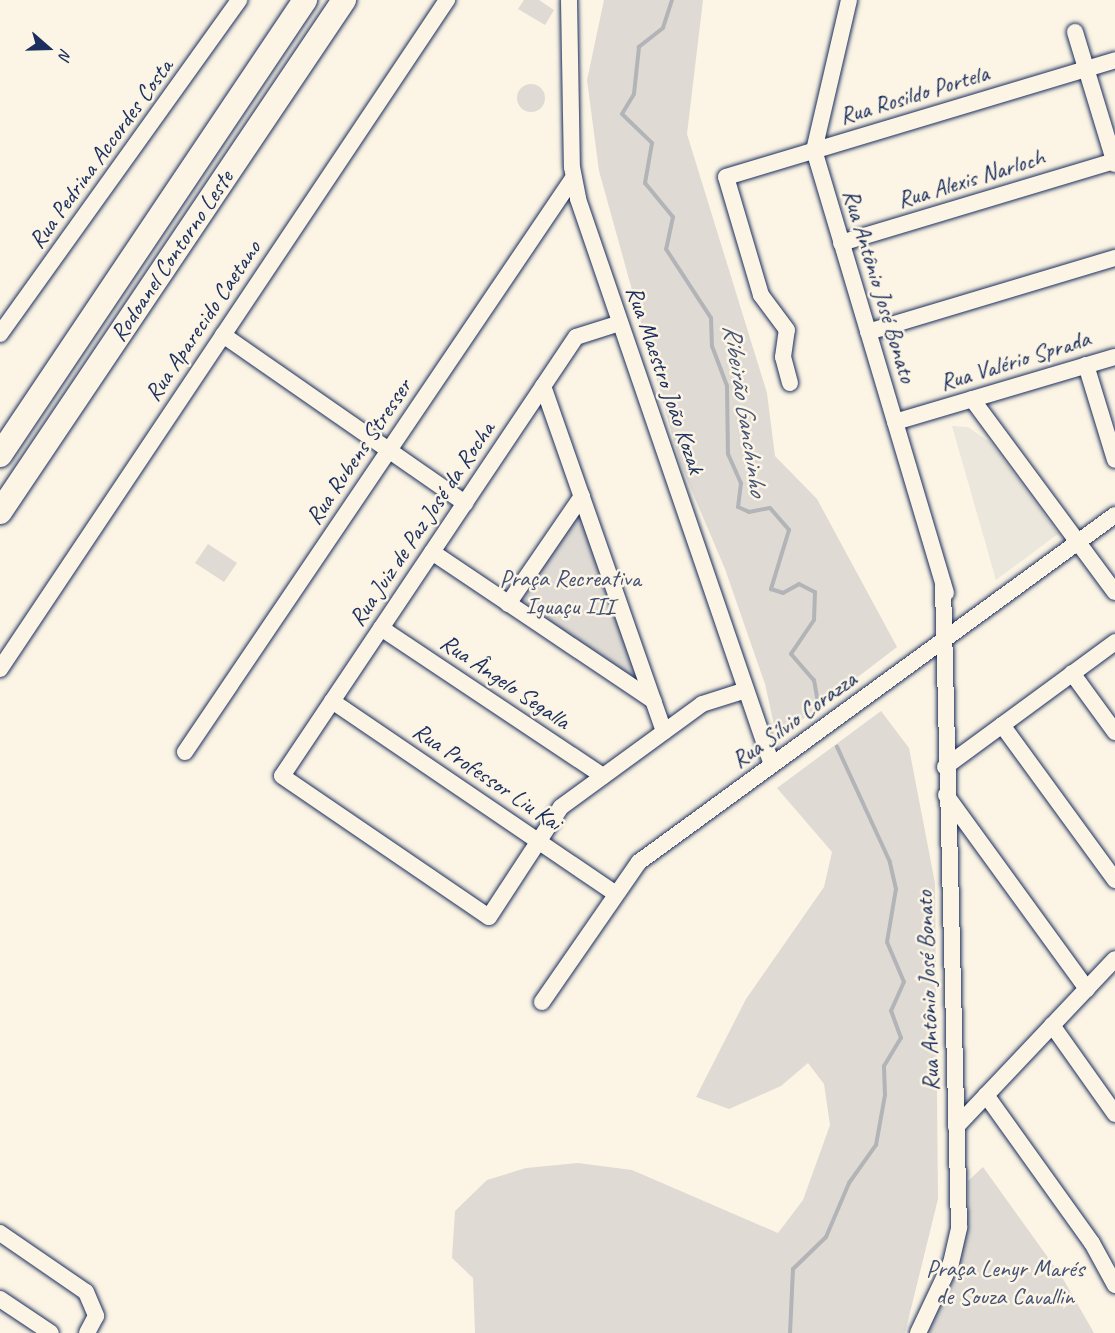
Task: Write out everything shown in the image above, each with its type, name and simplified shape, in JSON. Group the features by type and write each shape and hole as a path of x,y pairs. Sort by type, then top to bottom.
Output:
{"highway":[{"name":"Rodoanel Contorno Leste","path":"0,456 306,0"},
{"name":"Rodoanel Contorno Leste","path":"0,512 344,0"}],"street":[{"name":"Rua Pedrina Accordes Costa","path":"0,334 239,0"},
{"name":"Rua Aparecido Caetano","path":"0,669 447,0"},
{"name":"Rua Maestro João Kozak","path":"569,0 573,178 620,323 772,765"},
{"name":"Rua Antônio José Bonato","path":"849,0 814,150 943,584 945,767 956,1127 956,1244 918,1333"},
{"path":"1075,32 1114,163"},
{"name":"Rua Rosildo Portela","path":"790,383 783,357 787,330 761,295 726,177 1115,60"},
{"name":"Rua Alexis Narloch","path":"841,243 1114,163"},
{"name":"Rua Rubens Stresser","path":"185,752 573,178"},
{"path":"868,332 1115,258"},
{"name":"Rua Juiz de Paz José da Rocha","path":"538,842 489,917 282,776 576,337 620,323"},
{"path":"223,335 465,503"},
{"name":"Rua Valério Sprada","path":"895,422 1115,357"},
{"path":"1086,365 1115,460"},
{"path":"543,386 664,731"},
{"path":"972,399 1115,592"},
{"path":"508,604 582,496"},
{"name":"Rua Sílvio Corazza","path":"542,1002 614,893 639,862 1115,515"},
{"path":"432,552 654,701"},
{"name":"Rua Ângelo Segalla","path":"381,628 603,776"},
{"path":"945,767 1115,642"},
{"path":"1072,673 1115,732"},
{"path":"538,842 561,807 664,731 702,704 746,690"},
{"name":"Rua Professor Liu Kai","path":"332,701 614,893"},
{"path":"1002,725 1115,880"},
{"path":"946,795 1087,989"},
{"path":"956,1127 1115,960"},
{"path":"1052,1025 1113,1107"},
{"path":"986,1095 1092,1243 1115,1285"},
{"path":"0,1233 86,1292 96,1316 87,1333"},
{"path":"0,1299 51,1333"}],"shaded area":[{"path":"952,426 968,427 991,443 1058,534 996,580"}],"green space":[{"path":"524,0 539,0 554,10 545,25 518,9"},
{"path":"604,0 703,0 687,134 767,393 775,456 817,499 897,647 777,739 765,684 725,569 680,463 599,171 587,80"},
{"path":"531,84 541,88 545,98 541,108 531,112 521,108 517,98 521,88"},
{"name":"Praça Recreativa Iguaçu III","path":"580,512 642,685 519,601"},
{"path":"208,544 237,563 224,582 195,563"},
{"path":"881,711 909,748 935,883 938,1199 905,1333 475,1333 473,1278 452,1258 455,1211 487,1180 526,1168 578,1163 632,1170 778,1233 803,1200 830,1125 824,1084 808,1063 781,1086 729,1109 696,1097 746,999 824,887 832,852 777,788"},
{"name":"Praça Lenyr Marés de Souza Cavallin","path":"983,1167 1062,1277 1094,1333 924,1333 960,1260 968,1220 968,1181"}],"waterway":[{"name":"Ribeirão Ganchinho","path":"672,0 663,28 639,47 634,94 622,114 652,143 645,183 673,217 666,249 711,318 712,346 727,386 728,454 741,483 738,507 749,512 770,508 789,530 771,589 783,593 799,584 815,592 814,620 791,654 814,680 818,703"},
{"name":"Ribeirão Ganchinho","path":"790,1333 793,1269 826,1237 849,1183 876,1145 885,1095 884,1066 901,1038 891,1011 904,982 887,942 896,889 890,862 837,747"}]}
